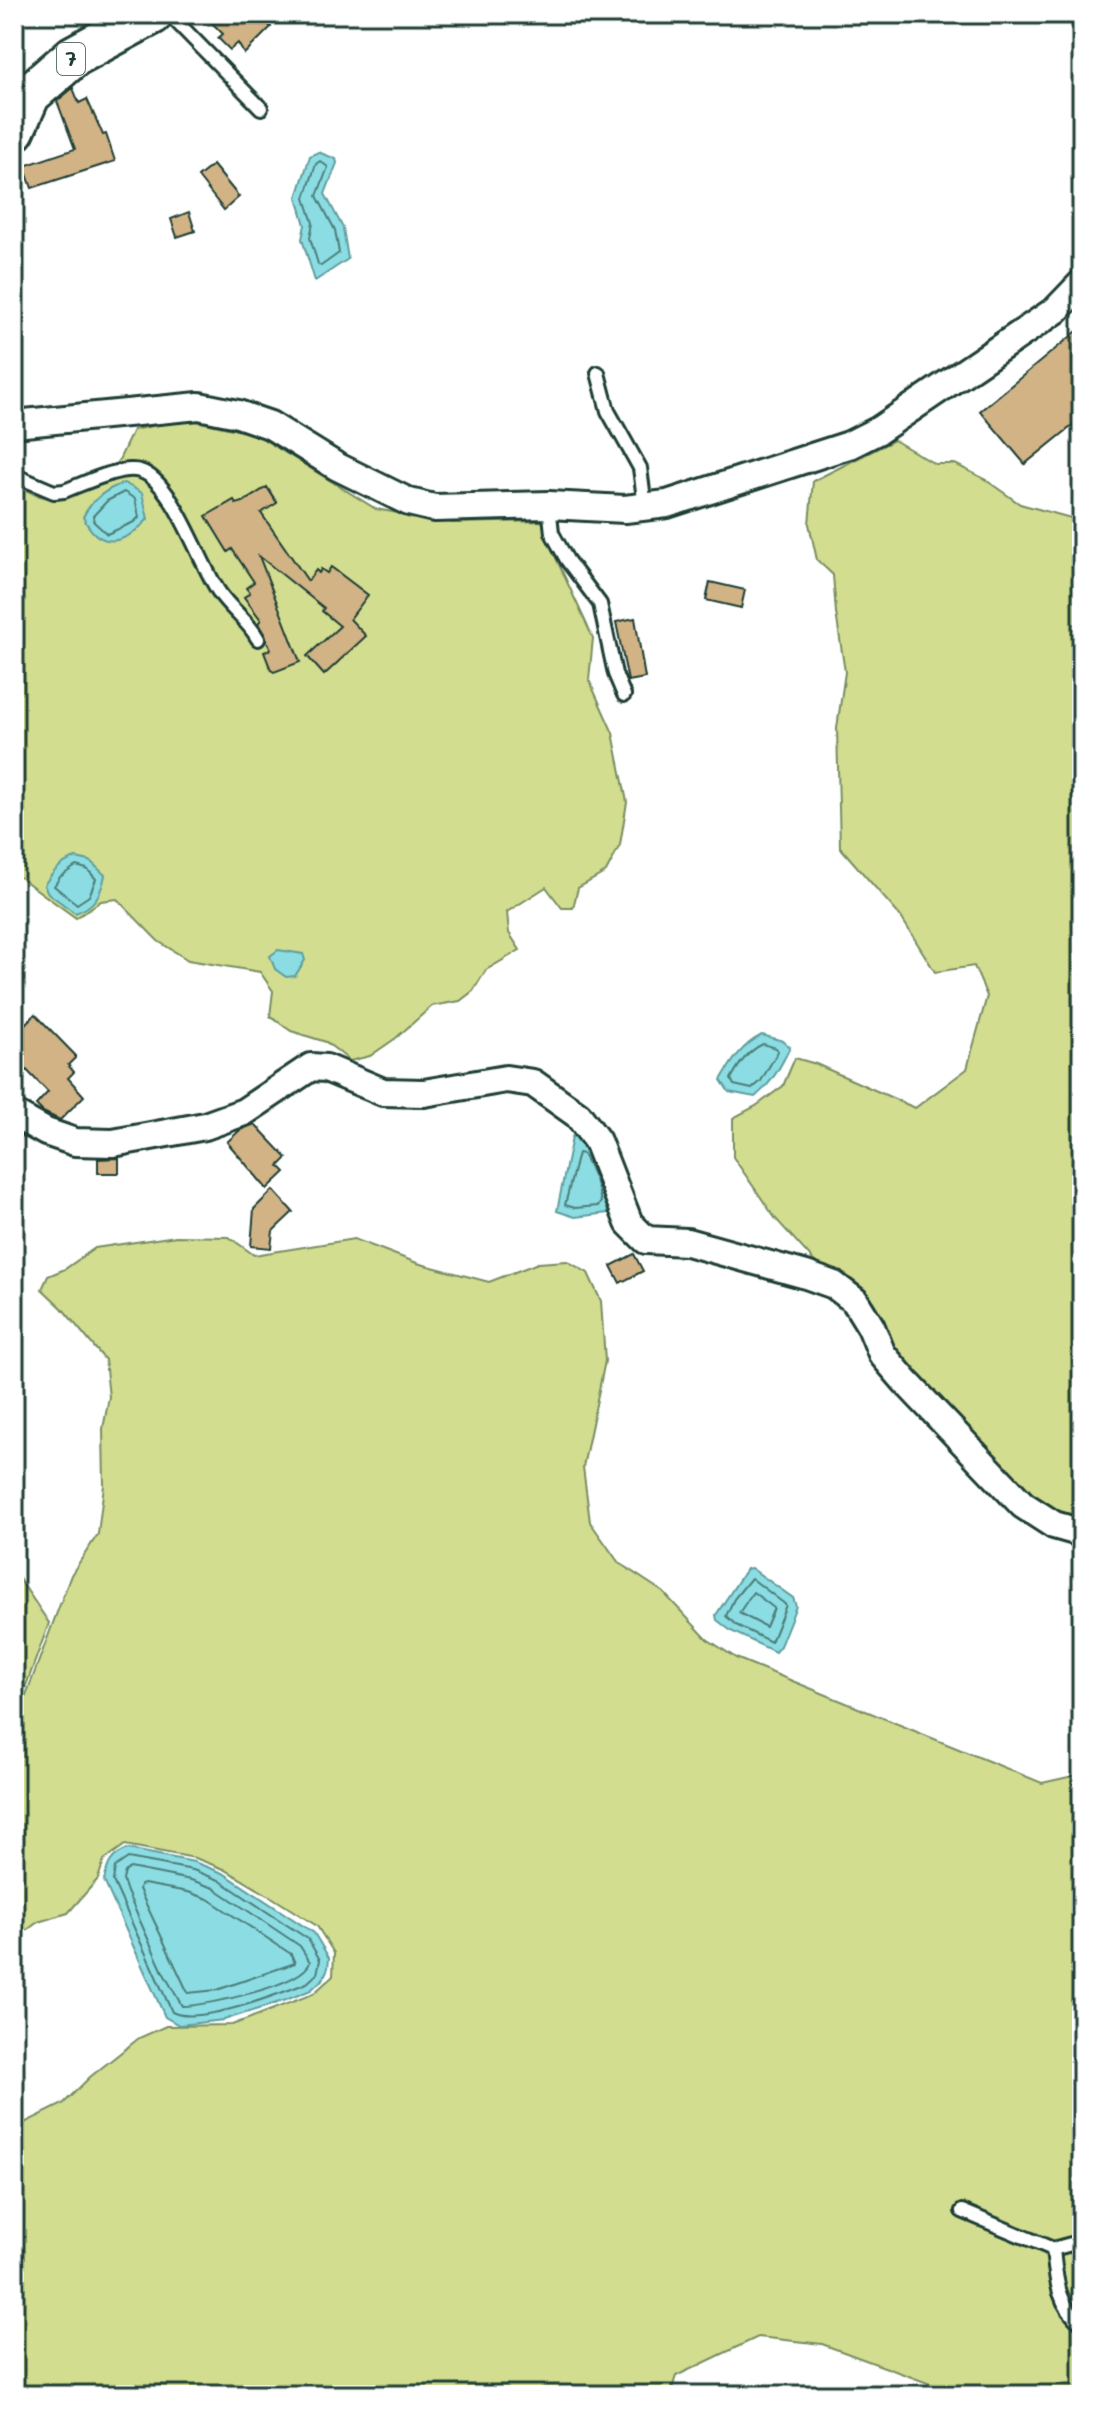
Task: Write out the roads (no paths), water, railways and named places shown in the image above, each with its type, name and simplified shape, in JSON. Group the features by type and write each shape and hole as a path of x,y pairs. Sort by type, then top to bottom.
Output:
{"main road":[{"name":"7","path":"14,130 30,94 74,56 152,14"}],"street":[{"path":"14,424 199,406 270,425 336,466 409,502 434,508 549,505 625,509 645,507 695,496 849,445 869,435 1056,310 1082,283"},
{"path":"14,1114 46,1132 75,1142 113,1143 205,1126 244,1112 311,1067 326,1068 383,1092 424,1093 506,1079 533,1083 578,1115 597,1141 629,1223 646,1240 687,1242 834,1285 855,1301 871,1327 882,1354 906,1382 1023,1505 1054,1525 1082,1533"}],"lane":[{"path":"169,14 261,108"},
{"path":"598,373 608,411 640,468 645,507"},
{"path":"14,475 54,492 129,468 145,472 161,488 183,520 220,594 250,625 258,639"},
{"path":"549,505 552,533 567,560 600,604 615,674 624,695"},
{"path":"962,2211 1053,2249 1082,2241"},
{"path":"1053,2249 1056,2285 1069,2314 1082,2324"}],"water":[{"path":"318,152 336,159 325,194 343,228 348,259 315,281 302,239 305,225 297,197 310,156"},
{"path":"124,483 142,493 148,519 122,539 105,540 97,536 83,517 100,496"},
{"path":"76,858 90,861 105,875 96,899 75,913 48,893 44,885 58,868"},
{"path":"278,950 303,954 305,960 295,976 286,977 275,969 270,956"},
{"path":"762,1035 783,1041 790,1047 779,1067 755,1097 729,1092 721,1080 729,1066 738,1054"},
{"path":"575,1132 581,1136 610,1207 608,1213 575,1217 557,1211"},
{"path":"751,1568 793,1598 796,1606 775,1652 731,1631 717,1620 716,1615 746,1569"},
{"path":"128,1849 194,1862 223,1873 314,1933 329,1958 323,1979 311,1990 224,2020 179,2025 165,2017 104,1881 111,1861"}]}
